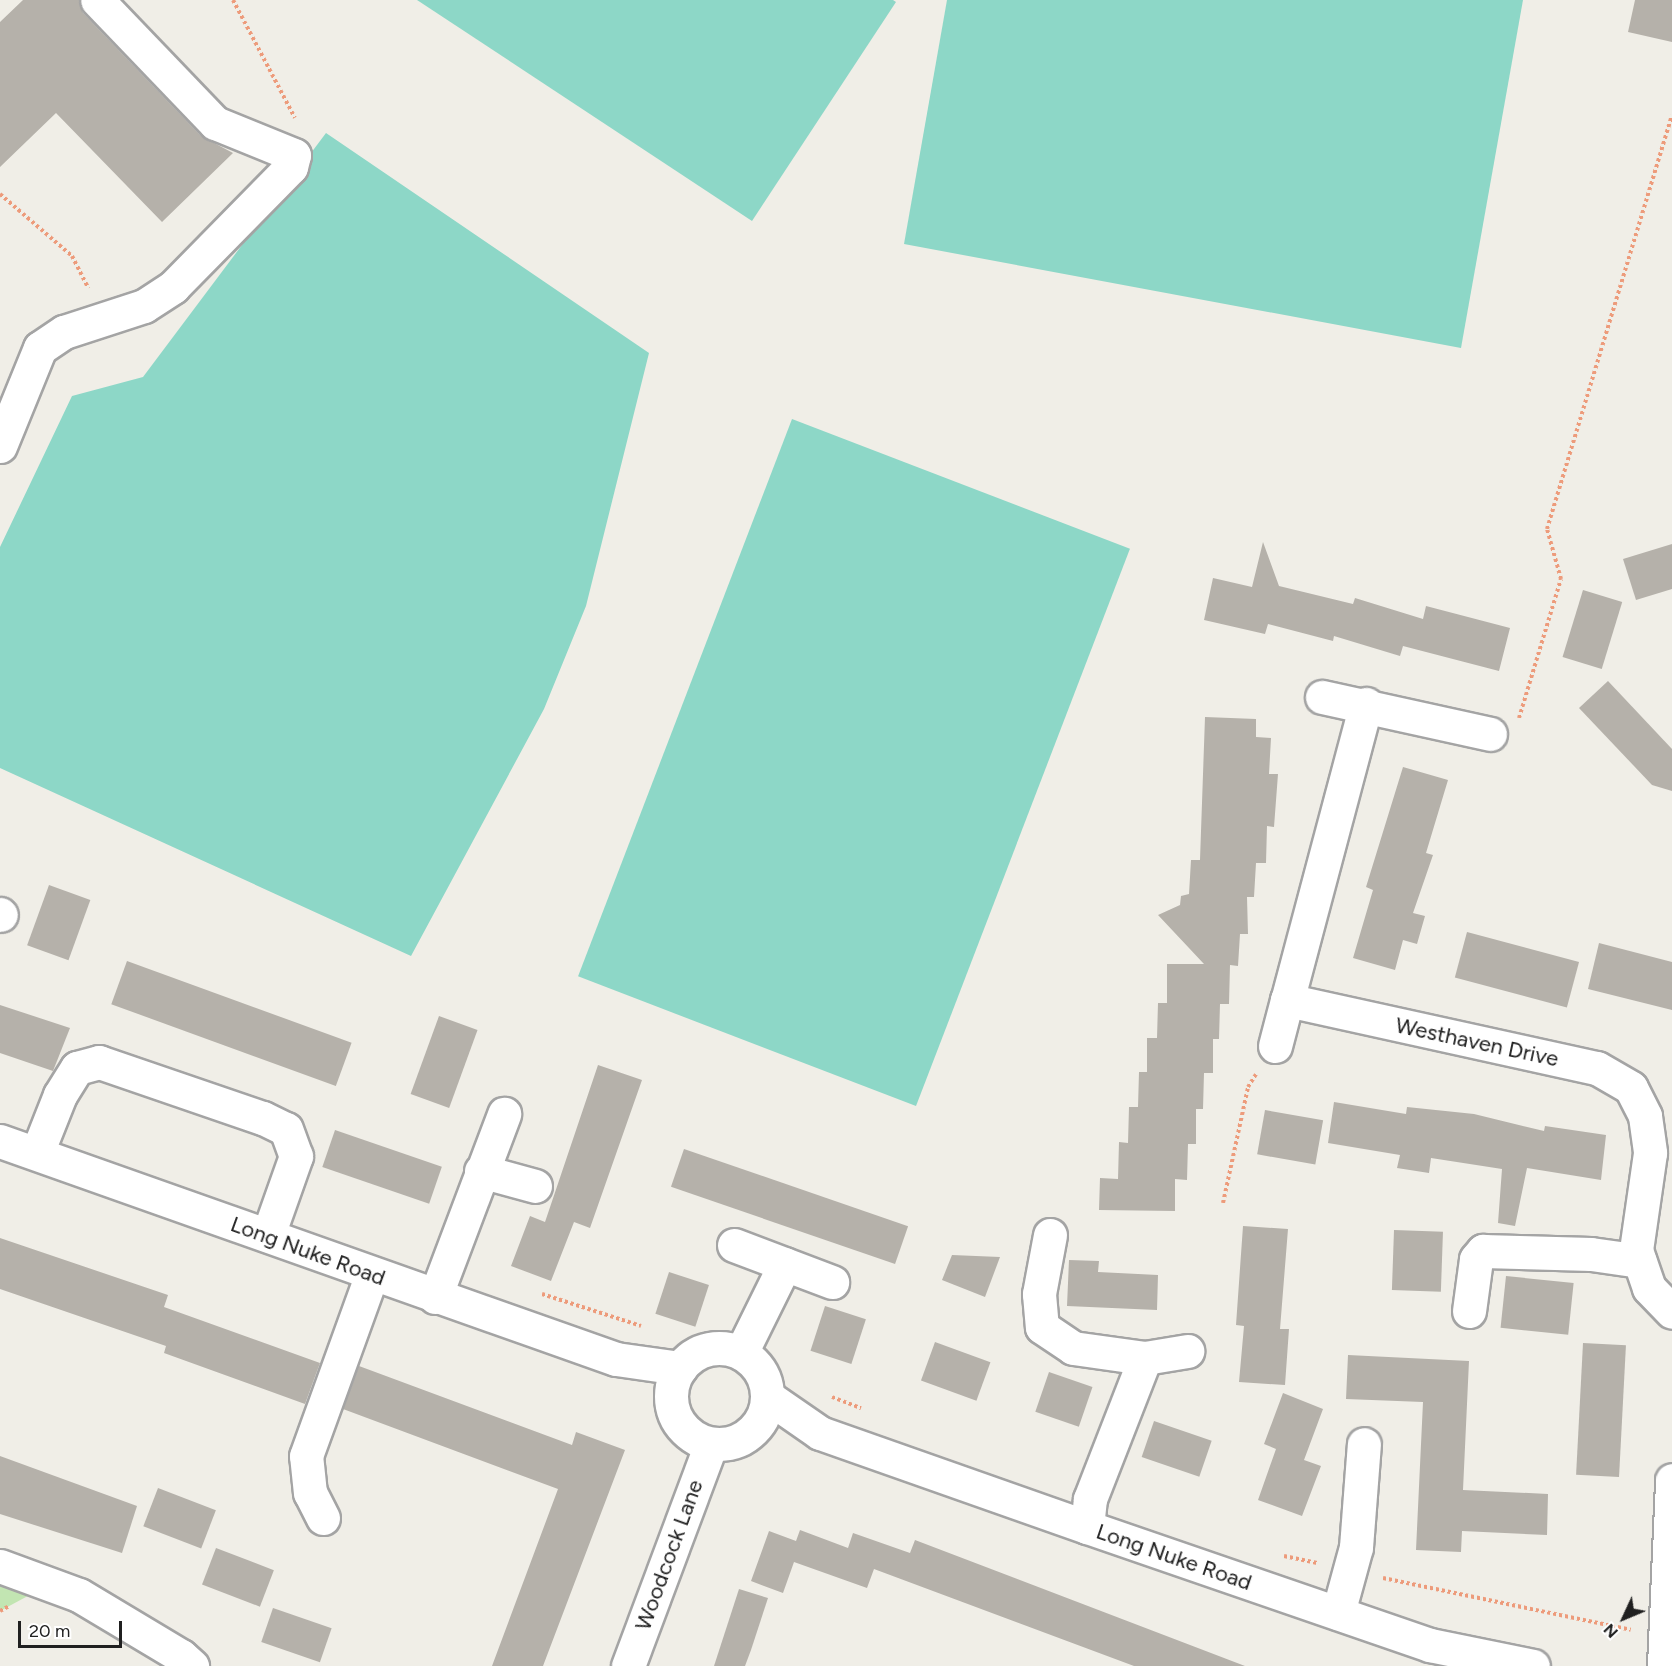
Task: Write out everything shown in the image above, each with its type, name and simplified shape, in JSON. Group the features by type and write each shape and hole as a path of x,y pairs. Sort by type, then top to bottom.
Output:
{"street":[{"path":"0,446 40,348 64,332 144,306 173,287 291,167 294,155 215,123 98,0"},
{"path":"1322,697 1366,704 1490,735"},
{"path":"1275,1046 1366,704"},
{"name":"Westhaven Drive","path":"1287,1000 1597,1068 1631,1088 1645,1116 1650,1153 1641,1201 1636,1250 1640,1261"},
{"path":"38,1154 60,1095 77,1068 99,1062 263,1118 286,1129 296,1156 268,1235"},
{"path":"435,1297 504,1114"},
{"name":"Long Nuke Road","path":"0,1141 268,1235 435,1297 616,1359 680,1368"},
{"path":"481,1171 535,1186"},
{"path":"1050,1235 1039,1294 1042,1327 1072,1348 1145,1358 1187,1351"},
{"path":"734,1245 832,1282"},
{"path":"1469,1311 1476,1259 1483,1251 1591,1254 1640,1261 1649,1288 1672,1312"},
{"path":"741,1353 785,1264"},
{"path":"324,1518 310,1493 306,1456 372,1274"},
{"path":"672,1403 680,1368 689,1359 712,1349 741,1353 758,1368 768,1397 763,1416 752,1432"},
{"path":"1087,1527 1090,1499 1145,1358"},
{"name":"Long Nuke Road","path":"616,1359 672,1403 685,1430 711,1444 725,1444 752,1432 820,1433"},
{"name":"Long Nuke Road","path":"768,1397 820,1433 1087,1527 1430,1645 1533,1666"},
{"name":"Woodcock Lane","path":"628,1666 711,1444"},
{"path":"1338,1612 1350,1571 1359,1524 1364,1444"},
{"path":"1666,1652 1672,1480"},
{"path":"0,1566 79,1595 181,1656 192,1666"}],"path":[{"path":"233,0 301,131 294,155"},
{"path":"1490,735 1513,740 1561,579 1547,529 1672,116"},
{"path":"0,194 72,256 86,278 95,321"},
{"path":"1223,1203 1248,1087 1275,1046"},
{"path":"825,1394 869,1412"},
{"path":"1280,1555 1666,1652"}],"green space":[{"path":"0,1566 50,1584 0,1611"}],"shaded area":[{"path":"417,0 893,0 896,2 752,221"},
{"path":"947,0 1523,0 1461,348 904,244"},
{"path":"326,133 649,353 586,606 544,709 411,956 0,768 0,547 72,396 143,377"},
{"path":"792,419 1130,549 916,1106 578,976"}],"building":[{"path":"23,0 79,0 83,13 201,136 233,153 162,222 56,113 0,167 0,22"},
{"path":"1635,0 1672,0 1672,42 1628,32"},
{"path":"1263,542 1279,586 1353,604 1355,598 1423,619 1426,606 1510,628 1499,671 1403,646 1400,656 1334,636 1333,641 1268,624 1265,634 1204,620 1213,578 1252,587"},
{"path":"1672,544 1672,589 1636,600 1623,559"},
{"path":"1583,590 1622,602 1602,669 1563,657"},
{"path":"1608,681 1672,749 1672,791 1652,785 1579,708"},
{"path":"1205,717 1256,719 1256,737 1271,738 1269,774 1278,774 1274,827 1267,826 1266,863 1256,863 1254,897 1247,897 1248,934 1240,934 1238,966 1230,965 1229,1004 1220,1004 1219,1039 1213,1039 1213,1073 1204,1073 1203,1109 1196,1109 1196,1144 1188,1144 1187,1180 1175,1179 1175,1211 1099,1210 1100,1178 1118,1179 1119,1142 1128,1143 1129,1107 1138,1107 1139,1072 1147,1072 1147,1038 1157,1038 1158,1003 1167,1003 1167,964 1204,964 1158,915 1180,905 1181,896 1189,894 1191,860 1200,860"},
{"path":"1403,767 1448,780 1426,853 1433,855 1413,913 1425,916 1417,944 1403,940 1395,970 1353,958 1373,890 1366,887"},
{"path":"49,885 90,900 68,960 27,945"},
{"path":"1467,932 1579,962 1567,1007 1455,977"},
{"path":"1599,943 1672,962 1672,1010 1588,989"},
{"path":"127,961 352,1043 336,1086 111,1004"},
{"path":"0,1005 70,1028 53,1071 0,1053"},
{"path":"439,1016 478,1030 449,1108 411,1094"},
{"path":"598,1065 642,1080 590,1228 574,1222 551,1281 511,1266 530,1216 545,1222"},
{"path":"1334,1102 1406,1114 1407,1107 1474,1114 1544,1131 1545,1126 1606,1135 1601,1180 1527,1168 1515,1226 1498,1223 1502,1169 1431,1158 1429,1173 1397,1168 1400,1155 1328,1143"},
{"path":"1265,1110 1323,1120 1315,1165 1257,1154"},
{"path":"335,1130 442,1167 429,1204 322,1167"},
{"path":"684,1149 908,1226 895,1264 671,1187"},
{"path":"1243,1226 1288,1229 1280,1329 1289,1329 1285,1385 1239,1382 1244,1326 1236,1325"},
{"path":"1394,1230 1443,1232 1441,1292 1392,1290"},
{"path":"0,1238 168,1295 164,1307 320,1363 305,1404 164,1353 166,1346 0,1289"},
{"path":"952,1255 1000,1257 985,1297 942,1280"},
{"path":"1069,1260 1099,1261 1098,1272 1158,1275 1157,1310 1067,1306"},
{"path":"669,1272 709,1285 695,1327 655,1314"},
{"path":"1506,1276 1574,1283 1568,1335 1501,1328"},
{"path":"825,1306 866,1319 851,1364 810,1351"},
{"path":"935,1342 990,1362 976,1401 921,1381"},
{"path":"1583,1343 1626,1345 1619,1477 1576,1475"},
{"path":"1348,1355 1469,1361 1463,1490 1548,1494 1547,1535 1462,1531 1461,1552 1416,1550 1423,1402 1346,1399"},
{"path":"359,1366 572,1445 576,1432 625,1450 543,1666 492,1666 558,1489 343,1409"},
{"path":"1049,1372 1092,1387 1079,1427 1035,1412"},
{"path":"1283,1393 1323,1409 1304,1460 1321,1466 1302,1516 1258,1500 1276,1449 1264,1444"},
{"path":"1154,1421 1212,1441 1199,1477 1142,1457"},
{"path":"0,1456 137,1506 122,1553 0,1514"},
{"path":"158,1488 216,1510 201,1548 143,1526"},
{"path":"800,1530 848,1548 853,1533 910,1553 915,1540 1245,1666 1134,1666 874,1569 867,1588 794,1562 783,1593 751,1581 769,1531 796,1541"},
{"path":"216,1548 274,1570 260,1607 202,1584"},
{"path":"739,1589 768,1598 745,1666 714,1666"},
{"path":"273,1608 332,1628 320,1662 261,1642"}]}
